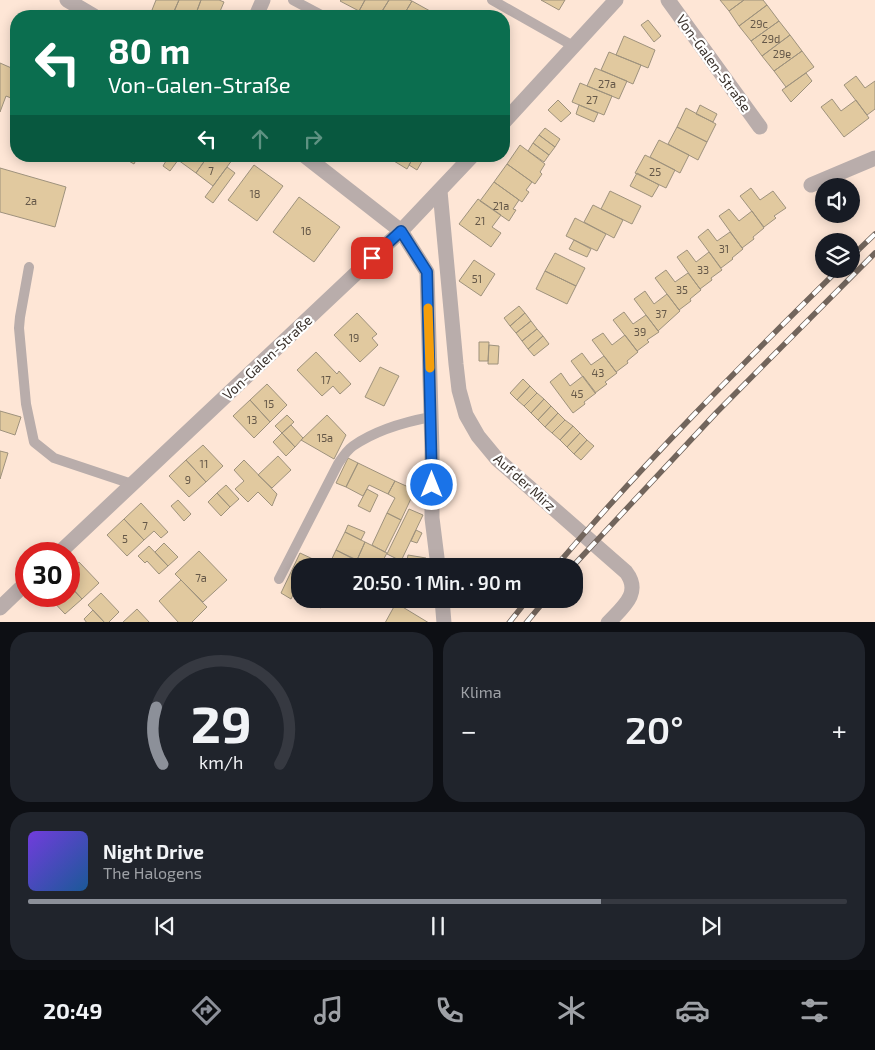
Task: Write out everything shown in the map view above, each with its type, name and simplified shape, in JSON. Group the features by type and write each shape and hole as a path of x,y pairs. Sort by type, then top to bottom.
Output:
{"street":[{"path":"67,0 84,10"},
{"path":"510,116 575,47 616,0"},
{"name":"Von-Galen-Straße","path":"668,0 760,127"},
{"path":"811,185 875,158"},
{"path":"313,162 401,231 427,272 432,518 437,558"},
{"name":"Von-Galen-Straße","path":"71,542 401,231 467,162"},
{"name":"Auf der Mirz","path":"440,191 459,390 466,415 478,436 497,459 632,579 633,588 631,596 608,622"},
{"path":"0,608 15,594"},
{"path":"443,608 444,622"}],"lane":[{"path":"293,0 312,10"},
{"path":"492,0 510,10"},
{"path":"510,10 575,47"},
{"path":"29,267 20,317 20,334 26,404 34,442 54,458 132,484"},
{"path":"279,579 345,453 365,439 404,422 431,417"}],"building":[{"path":"156,0 179,0 175,10 152,10"},
{"path":"179,0 201,0 197,10 175,10"},
{"path":"201,0 219,0 224,2 221,10 197,10"},
{"path":"341,0 365,0 360,10"},
{"path":"365,0 389,0 383,10 360,10"},
{"path":"389,0 412,1 407,10 383,10"},
{"path":"541,0 565,0 559,10"},
{"path":"720,0 744,0 729,11"},
{"path":"744,0 763,0 767,5 739,26 729,11"},
{"path":"412,1 428,10 407,10"},
{"path":"767,5 779,21 751,41 739,26"},
{"path":"648,20 661,36 654,42 641,25"},
{"path":"779,21 790,35 762,56 751,41"},
{"path":"790,35 802,51 774,71 762,56"},
{"path":"624,36 655,50 648,68 616,55"},
{"path":"802,51 814,67 786,87 774,71"},
{"path":"609,52 641,65 633,84 601,70"},
{"path":"0,63 10,67 10,98 6,96 0,112"},
{"path":"595,68 627,81 619,99 587,86"},
{"path":"806,73 812,81 791,102 782,90"},
{"path":"856,76 865,88 875,81 875,109 867,115 844,85"},
{"path":"580,83 612,96 604,115 572,102"},
{"path":"832,99 841,111 856,100 869,118 844,137 821,107"},
{"path":"558,100 571,113 561,122 548,110"},
{"path":"579,105 598,113 594,122 576,114"},
{"path":"700,105 717,114 713,122 696,114"},
{"path":"686,108 716,124 707,142 677,127"},
{"path":"677,127 707,142 698,160 668,144"},
{"path":"545,128 560,139 555,147 539,135"},
{"path":"539,135 555,147 549,155 533,143"},
{"path":"659,140 689,155 680,173 650,157"},
{"path":"533,143 549,155 544,162 528,151"},
{"path":"520,145 545,164 540,172 542,174 535,184 507,164"},
{"path":"645,155 675,170 666,188 635,173"},
{"path":"165,162 177,162 170,171 163,166"},
{"path":"181,162 204,162 196,173"},
{"path":"204,162 231,162 213,186 196,173"},
{"path":"396,162 411,162 407,169"},
{"path":"411,162 422,162 417,170 409,165"},
{"path":"507,164 532,182 526,190 529,192 522,202 494,182"},
{"path":"254,165 283,186 257,221 228,200"},
{"path":"227,167 235,173 213,203 205,197"},
{"path":"0,168 66,187 55,227 0,212"},
{"path":"637,173 659,185 652,197 630,186"},
{"path":"494,182 519,200 513,209 516,210 509,221 480,201"},
{"path":"751,188 760,200 773,191 786,208 774,216 776,218 764,227 740,196"},
{"path":"610,191 641,206 632,224 601,209"},
{"path":"299,197 340,227 314,262 273,232"},
{"path":"478,199 501,215 492,227 501,233 491,247 459,224"},
{"path":"593,205 623,220 614,238 584,222"},
{"path":"729,209 739,221 752,211 764,228 742,248 719,216"},
{"path":"575,218 606,234 597,251 566,236"},
{"path":"708,229 717,241 730,232 743,249 721,268 698,237"},
{"path":"574,240 591,249 587,257 569,249"},
{"path":"687,250 696,262 709,252 722,270 700,289 677,257"},
{"path":"555,253 585,268 576,286 545,271"},
{"path":"474,260 495,274 481,296 459,281"},
{"path":"666,270 675,282 688,273 701,290 679,310 655,278"},
{"path":"545,271 576,286 567,304 536,289"},
{"path":"645,291 654,304 667,294 680,311 658,331 634,299"},
{"path":"519,306 525,313 510,326 504,318"},
{"path":"624,312 633,324 646,315 659,332 647,340 649,342 637,351 613,320"},
{"path":"357,313 377,334 372,338 378,345 360,362 334,335"},
{"path":"525,313 531,321 516,333 510,326"},
{"path":"531,321 537,329 522,341 516,333"},
{"path":"537,329 543,336 528,349 522,341"},
{"path":"603,333 612,345 625,335 638,352 616,372 592,340"},
{"path":"543,336 549,344 534,356 528,349"},
{"path":"479,342 489,342 488,361 479,361"},
{"path":"489,345 499,346 498,364 488,364"},
{"path":"316,352 337,374 339,371 351,384 340,394 333,386 322,396 297,370"},
{"path":"582,353 591,365 604,356 617,373 595,393 571,361"},
{"path":"380,367 399,376 384,406 365,397"},
{"path":"561,373 570,386 583,376 596,393 573,413 550,382"},
{"path":"523,379 530,386 517,400 510,393"},
{"path":"267,384 287,405 270,422 250,400"},
{"path":"530,386 537,393 524,406 517,400"},
{"path":"537,393 544,399 531,413 524,406"},
{"path":"544,399 551,406 538,420 531,413"},
{"path":"250,400 270,422 254,438 233,416"},
{"path":"551,406 558,413 545,427 538,420"},
{"path":"0,411 21,417 15,435 0,430"},
{"path":"558,413 565,420 552,433 545,427"},
{"path":"287,415 294,422 282,433 275,426"},
{"path":"327,415 346,435 334,459 301,440"},
{"path":"565,420 573,426 560,440 552,433"},
{"path":"291,425 303,438 295,447 282,433"},
{"path":"573,426 580,433 567,447 560,440"},
{"path":"282,433 295,447 286,456 273,442"},
{"path":"580,433 587,440 574,454 567,447"},
{"path":"587,440 594,446 581,460 574,454"},
{"path":"203,445 223,466 206,482 186,460"},
{"path":"0,451 8,453 0,479"},
{"path":"278,456 291,470 272,488 258,475"},
{"path":"348,458 358,463 346,487 336,483"},
{"path":"186,460 206,482 189,497 169,476"},
{"path":"244,460 277,494 272,506 258,492 248,502 235,489 244,481 234,470"},
{"path":"358,463 395,481 388,494 369,485 363,496 346,487"},
{"path":"395,481 415,490 401,520 387,513 395,498 388,494"},
{"path":"226,485 239,499 230,507 217,493"},
{"path":"367,489 378,495 370,512 358,506"},
{"path":"217,493 230,507 221,516 208,502"},
{"path":"178,500 191,514 184,521 171,506"},
{"path":"141,503 168,532 161,538 154,531 144,540 124,519"},
{"path":"409,509 423,515 402,558 395,558 387,554"},
{"path":"387,513 401,520 385,552 372,545"},
{"path":"124,519 144,540 127,556 107,535"},
{"path":"348,525 365,532 361,540 345,532"},
{"path":"416,530 422,533 417,543 411,541"},
{"path":"345,532 365,542 358,558 353,558 336,550"},
{"path":"365,542 387,553 384,558 358,558"},
{"path":"164,543 178,557 168,566 155,552"},
{"path":"149,546 168,566 159,574 147,561 145,563 138,556"},
{"path":"336,550 351,558 332,558"},
{"path":"199,551 227,580 203,602 175,574"},
{"path":"300,553 311,558 298,558"},
{"path":"408,555 426,558 407,558"},
{"path":"80,563 99,583 82,599 80,597"},
{"path":"291,572 291,599 281,593"},
{"path":"181,580 207,607 192,622 178,622 159,601"},
{"path":"101,593 119,612 109,622 104,622 88,605"},
{"path":"58,607 73,607 65,614"},
{"path":"393,608 404,608 427,622 386,622"},
{"path":"137,609 149,622 123,622"},
{"path":"93,610 104,622 86,622 84,619"}],"railway":[{"path":"860,248 875,234"},
{"path":"580,558 717,412 875,253"},
{"path":"563,558 694,414 830,278"},
{"path":"510,622 521,608"},
{"path":"527,622 538,608"}],"slow traffic":[{"path":"428,308 430,368"}],"route":[{"path":"372,258 401,231 427,272 432,485"}]}
